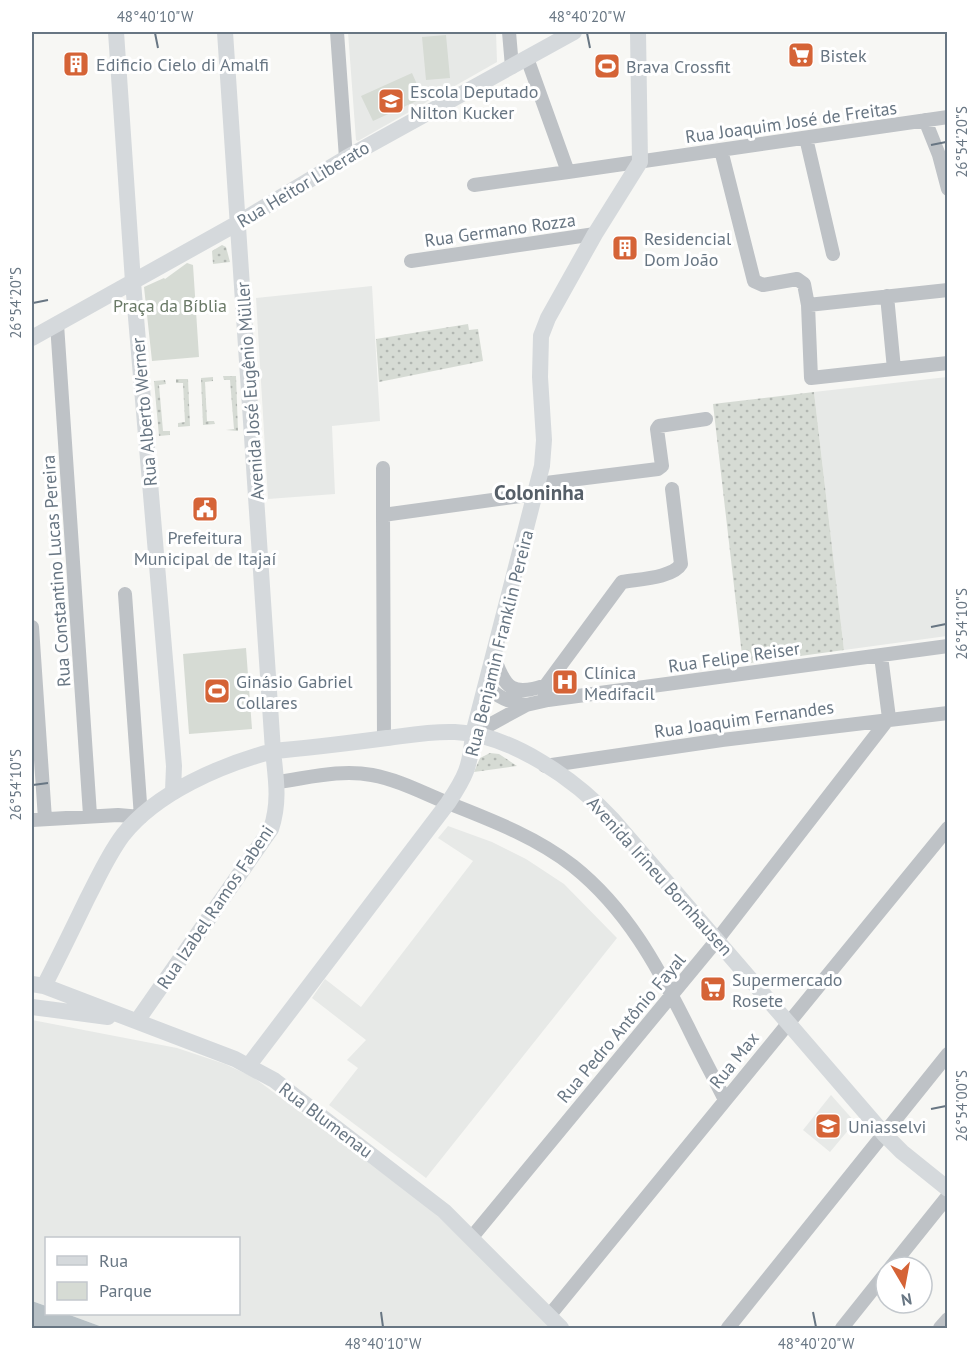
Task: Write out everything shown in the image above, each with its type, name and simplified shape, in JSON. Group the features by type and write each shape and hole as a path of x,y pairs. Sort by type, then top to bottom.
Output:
{"main road":[{"name":"Rua Alberto Werner","path":"116,32 133,282 173,754 173,792"},
{"name":"Avenida José Eugênio Müller","path":"225,32 273,751"},
{"name":"Rua Heitor Liberato","path":"32,338 238,223 346,158 574,32"},
{"path":"638,32 640,162"},
{"name":"Rua Benjamin Franklin Pereira","path":"249,1065 448,803 465,777 470,758 472,734 494,657 542,466 544,440 540,377 541,336 548,318 595,234 640,162"},
{"name":"Avenida Irineu Bornhausen","path":"36,984 123,834 173,792 256,756 273,751 442,732 472,734 508,746 545,766 580,789 600,806 884,1134 902,1152 948,1188"},
{"name":"Rua Izabel Ramos Fabeni","path":"137,1021 271,830 277,808 277,782 273,751"},
{"name":"Rua Blumenau","path":"36,984 249,1065 274,1080 423,1194 472,1237 561,1329"},
{"path":"32,1007 137,1021"}],"street":[{"path":"337,32 346,158"},
{"path":"509,32 519,62 568,172"},
{"name":"Rua Joaquim José de Freitas","path":"474,185 948,117"},
{"path":"925,120 939,155 948,189"},
{"path":"806,138 833,254"},
{"path":"721,150 754,281 763,285 800,279 804,284 808,305 811,378 948,363"},
{"name":"Rua Germano Rozza","path":"411,261 595,234"},
{"path":"808,305 948,290"},
{"path":"887,296 894,369"},
{"name":"Rua Constantino Lucas Pereira","path":"57,324 90,815"},
{"path":"383,515 658,469 662,466 657,429 659,426 706,419"},
{"path":"383,468 384,739"},
{"path":"548,700 545,694 546,685 622,582 667,574 678,569 682,558 672,489"},
{"path":"32,627 38,820 118,814 141,817 125,594"},
{"name":"Rua Felipe Reiser","path":"472,734 526,705 548,700 948,646"},
{"path":"881,656 889,718"},
{"path":"494,657 501,677 517,691 525,692 546,685"},
{"name":"Rua Felipe Reiser","path":"486,685 495,696 526,705"},
{"name":"Rua Joaquim Fernandes","path":"545,766 722,740 948,712"},
{"name":"Rua Pedro Antônio Fayal","path":"472,1237 717,940 889,718"},
{"path":"277,782 335,773 370,774 398,782 514,830 574,867 622,914 639,938 672,994 725,1100"},
{"name":"Rua Max","path":"549,1316 948,828"},
{"path":"728,1329 948,1054"},
{"path":"901,1255 948,1196"},
{"path":"842,1329 874,1288"},
{"path":"940,1329 948,1319"}],"shaded area":[{"name":"Escola Deputado Nilton Kucker","path":"348,32 496,32 497,62 358,141 356,140"},
{"path":"372,286 380,421 332,426 335,494 268,499 256,298"},
{"path":"947,377 947,636 844,650 814,392"},
{"path":"448,826 492,842 526,859 564,884 617,938 426,1178 329,1105 358,1068 347,1060 366,1040 312,998 325,979 361,1007 473,861 438,838"},
{"path":"32,1020 177,1048 225,1064 253,1077 428,1207 555,1328 105,1328 70,1315 240,1315 240,1237 45,1237 45,1306 32,1301"},
{"name":"Uniasselvi","path":"831,1095 855,1122 830,1152 803,1130"},
{"path":"32,1301 45,1306 45,1315 70,1315 105,1328 32,1328"}],"green space":[{"path":"446,35 450,78 426,80 422,37"},
{"path":"412,73 423,98 373,121 361,96"},
{"path":"222,245 226,247 230,262 213,264 212,251"},
{"name":"Praça da Bíblia","path":"187,263 193,265 199,357 152,361 144,287 165,279"},
{"path":"468,324 469,330 478,329 483,361 379,382 376,339"},
{"path":"223,376 236,376 238,431 226,430 234,429 230,380 224,380"},
{"path":"213,377 213,381 205,382 207,421 214,421 215,424 203,425 201,378"},
{"path":"176,379 188,379 190,426 178,427 178,423 185,422 183,383 176,383"},
{"path":"165,380 166,384 159,385 163,431 170,431 170,435 159,436 154,381"},
{"path":"814,392 844,650 743,664 713,404"},
{"name":"Ginásio Gabriel Collares","path":"246,648 252,729 189,734 183,654"},
{"path":"490,753 499,754 517,766 474,772 480,758"}],"place":[{"name":"Bistek","path":"801,55"},
{"name":"Edificio Cielo di Amalfi","path":"76,64"},
{"name":"Brava Crossfit","path":"607,66"},
{"name":"Escola Deputado Nilton Kucker","path":"391,101"},
{"name":"Residencial Dom João","path":"625,248"},
{"name":"Prefeitura Municipal de Itajaí","path":"205,509"},
{"name":"Clínica Medifacil","path":"565,682"},
{"name":"Ginásio Gabriel Collares","path":"217,691"},
{"name":"Supermercado Rosete","path":"713,989"},
{"name":"Uniasselvi","path":"828,1126"}],"district":[{"name":"Coloninha","path":"539,492"}]}
